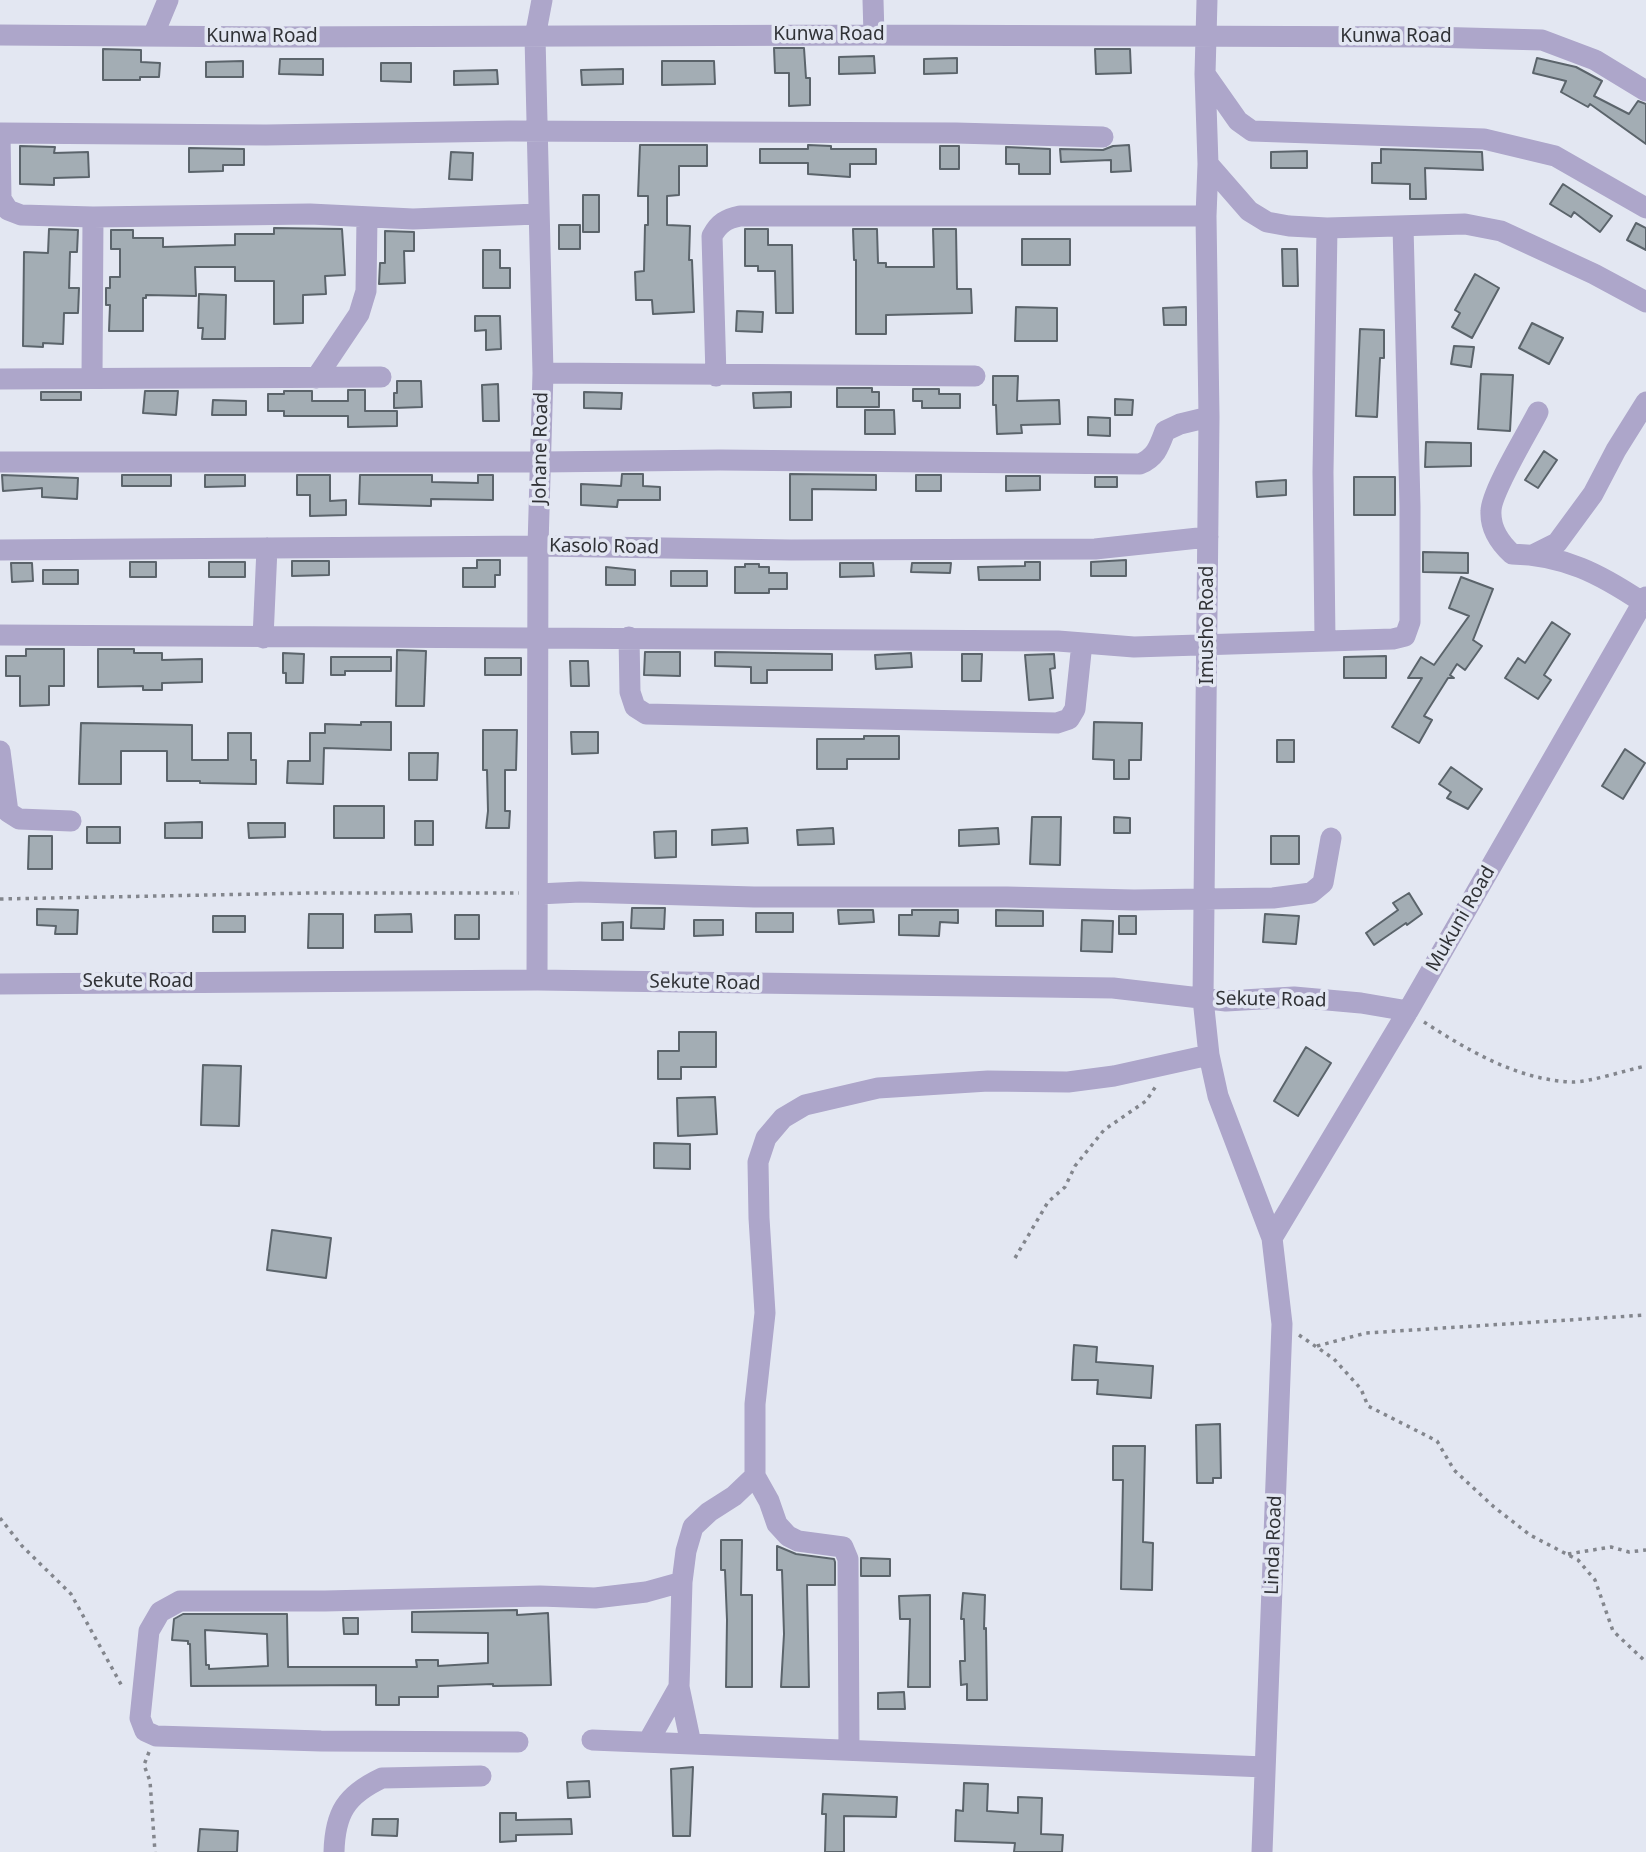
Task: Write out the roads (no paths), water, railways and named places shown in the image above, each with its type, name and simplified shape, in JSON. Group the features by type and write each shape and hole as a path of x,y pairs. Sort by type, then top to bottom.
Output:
{"street":[{"path":"153,36 168,0"},
{"name":"Johane Road","path":"537,980 538,546 543,373 537,214 535,37 542,0"},
{"path":"873,0 874,35"},
{"name":"Imusho Road","path":"1207,0 1205,74 1209,417 1203,999 1209,1055 1218,1096 1272,1238"},
{"name":"Kunwa Road","path":"0,35 874,35 1429,37 1542,40 1595,60 1646,91"},
{"path":"1205,74 1238,121 1252,131 1484,139 1555,156 1646,208"},
{"path":"537,214 413,219 310,214 93,217 21,215 8,210 1,199 1,133 956,133 1104,137"},
{"path":"1208,164 1249,211 1267,222 1327,228 1465,224 1501,231 1594,274 1646,302"},
{"path":"716,376 712,236 718,225 729,218 1206,216"},
{"path":"92,377 93,217"},
{"path":"316,378 359,314 366,290 366,217"},
{"path":"0,635 1058,641 1134,647 1393,639 1405,636 1410,622 1410,506 1403,226"},
{"path":"1325,640 1323,472 1327,228"},
{"path":"543,373 975,376"},
{"path":"0,379 380,377"},
{"path":"1533,555 1557,543 1585,505 1646,402"},
{"path":"1538,412 1494,495 1491,512 1499,542 1512,554 1533,555 1569,563 1603,577 1644,600"},
{"path":"0,462 747,460 1140,464 1151,459 1158,450 1165,431 1180,424 1209,417"},
{"name":"Kasolo Road","path":"0,550 538,546 791,550 1095,549 1208,537"},
{"path":"263,638 267,548"},
{"name":"Mukuni Road","path":"1272,1238 1408,1012 1644,600"},
{"path":"629,637 630,692 635,707 646,714 1057,723 1069,719 1075,709 1082,643"},
{"path":"0,751 8,812 19,818 71,821"},
{"path":"538,894 653,893 754,897 1134,900 1273,898 1311,893 1323,883 1331,838"},
{"name":"Sekute Road","path":"0,984 537,980 1113,988 1226,1001 1294,998 1361,1003 1408,1012"},
{"path":"849,1750 848,1559 843,1547 798,1541 788,1536 777,1524 769,1501 754,1476 755,1404 765,1313 758,1162 766,1138 783,1118 805,1105 878,1088 988,1081 1068,1082 1114,1076 1209,1055"},
{"name":"Linda Road","path":"1262,1852 1282,1324 1272,1238"},
{"path":"691,1744 679,1688 682,1582 686,1551 693,1527 709,1512 734,1496 754,1476"},
{"path":"518,1742 321,1741 156,1736 145,1731 140,1718 149,1630 160,1612 180,1601 540,1596 595,1598 646,1592 682,1582"},
{"path":"648,1742 679,1688"},
{"path":"592,1740 1265,1767"},
{"path":"334,1852 334,1829 340,1810 367,1785 382,1778 481,1776"}]}
